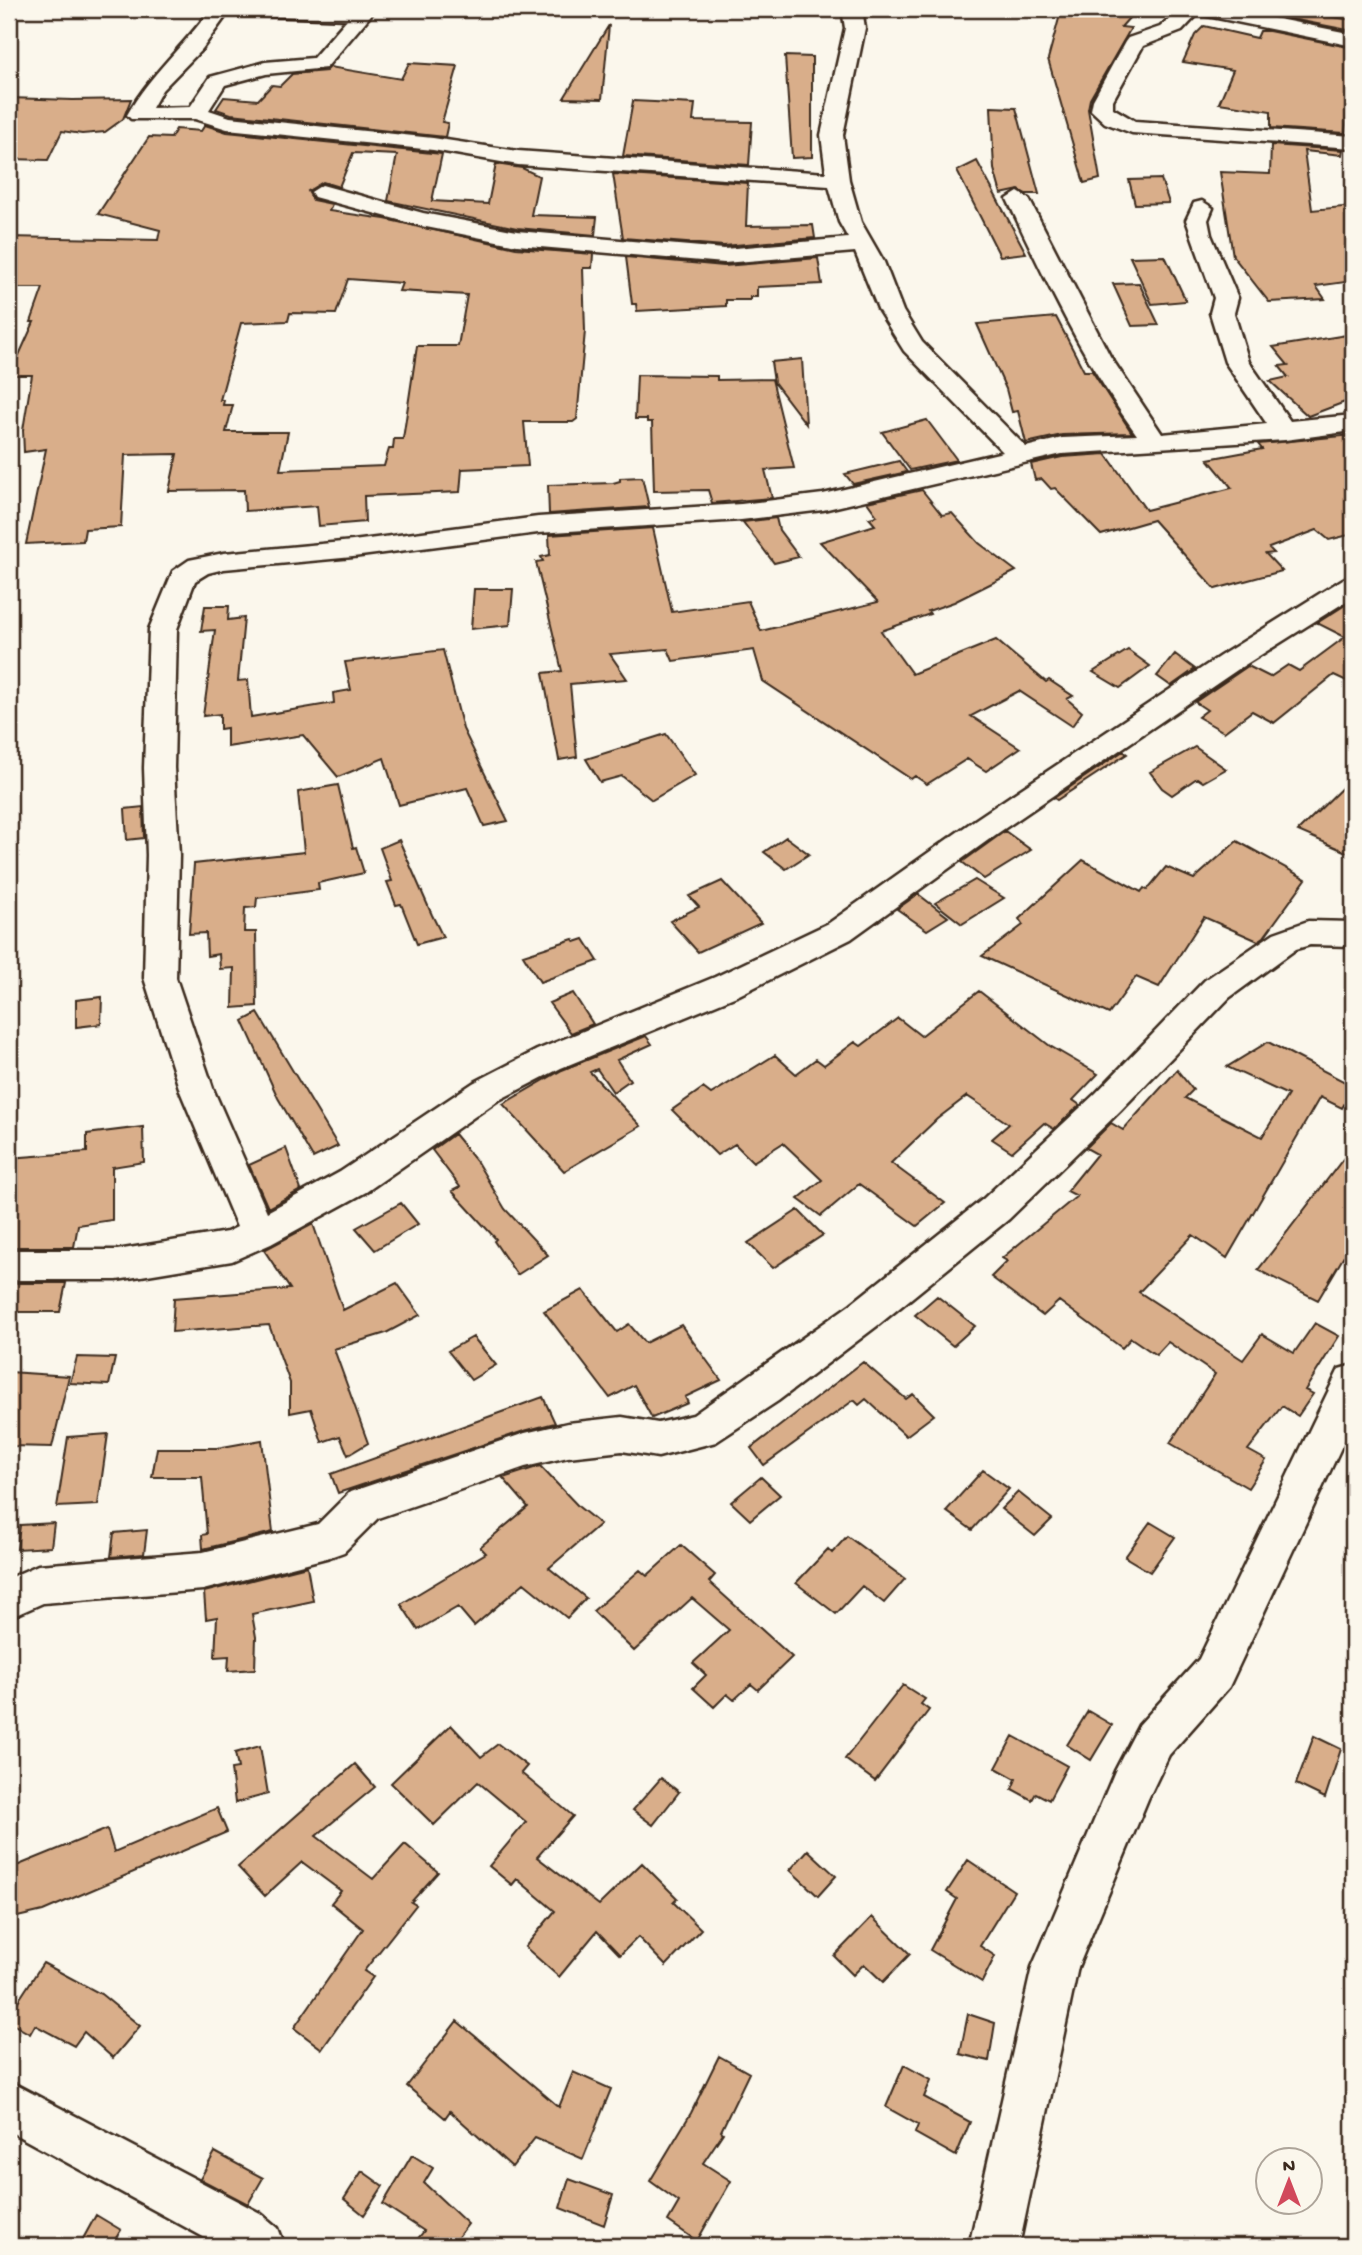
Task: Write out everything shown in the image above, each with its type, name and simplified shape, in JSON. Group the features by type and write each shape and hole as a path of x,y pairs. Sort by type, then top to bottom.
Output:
{"street":[{"path":"221,9 195,45 153,87 138,115 197,113 227,123 433,144 518,158 838,180"},
{"path":"245,9 364,11"},
{"path":"852,9 855,28 832,135 838,180 850,222 863,244 891,311 914,346 1019,454"},
{"path":"1192,9 1185,22 1171,30 1135,42 1103,100 1102,110 1112,119 1132,127 1353,142"},
{"path":"1200,9 1244,14 1353,40"},
{"path":"197,113 217,81 265,68 319,64 364,11"},
{"path":"322,192 421,219 517,238 724,256 863,244"},
{"path":"1018,199 1048,261 1134,415 1155,442"},
{"path":"1202,208 1197,220 1200,235 1226,298 1222,313 1237,362 1285,432"},
{"path":"258,1234 197,1091 160,978 163,855 159,768 162,640 166,618 183,578 199,566 224,561 353,550 538,525 741,512 823,502 1062,446 1285,432 1353,423"},
{"path":"9,1265 117,1265 232,1246 258,1234 353,1182 485,1091 549,1059 727,986 841,931 998,818 1230,662 1353,585"},
{"path":"9,1599 38,1584 203,1571 330,1539 364,1505 526,1450 568,1440 622,1434 658,1440 702,1430 764,1389 864,1315 996,1209 1108,1102 1217,989 1285,941 1308,933 1353,934"},
{"path":"994,2246 1055,1967 1154,1740 1214,1673 1353,1381"},
{"path":"9,2105 242,2231 260,2246"}],"building":[{"path":"1280,9 1353,20 1353,31 1276,16"},
{"path":"1061,11 1130,17 1121,27 1131,28 1090,99 1088,109 1100,179 1084,183 1048,59"},
{"path":"609,25 602,99 564,98"},
{"path":"1204,26 1257,38 1260,31 1269,31 1353,48 1353,103 1349,102 1345,133 1271,128 1271,111 1219,103 1233,70 1183,62 1195,35"},
{"path":"785,56 812,57 812,157 792,158"},
{"path":"409,63 458,66 442,122 448,123 445,137 231,114 216,109 224,97 258,100 272,85 280,86 292,74 326,71 330,67 401,79"},
{"path":"9,98 131,99 123,119 105,132 82,134 62,131 48,160 9,159"},
{"path":"633,101 695,104 693,121 752,122 749,165 623,156"},
{"path":"991,107 1016,108 1039,194 1026,194 1019,190 1001,194 994,169"},
{"path":"205,125 227,132 442,154 432,201 488,204 496,164 522,168 539,176 531,215 597,217 595,235 517,228 388,201 397,155 353,153 339,187 323,182 308,191 313,200 332,204 329,211 385,219 516,248 593,254 592,268 583,268 585,331 577,419 573,422 524,422 528,466 462,469 460,492 364,496 365,522 319,526 317,506 245,511 244,490 169,491 177,454 125,455 121,527 85,529 83,541 26,544 46,449 24,452 23,430 32,375 10,375 34,322 31,322 43,288 9,288 9,237 158,240 160,230 98,214 149,137 171,138 176,129 201,131","holes":["348,279 402,283 399,291 467,295 458,346 417,346 403,439 394,439 393,449 389,449 384,466 280,470 288,432 226,432 233,405 223,405 224,400 220,400 241,323 288,321 290,313 336,314"]},
{"path":"1271,145 1343,150 1342,155 1304,151 1312,210 1353,206 1353,281 1316,286 1325,299 1269,302 1233,256 1220,172 1270,174"},
{"path":"977,161 1026,253 1000,256 957,171"},
{"path":"613,174 748,183 746,226 813,225 815,238 724,246 623,238"},
{"path":"1161,179 1169,203 1135,204 1129,180"},
{"path":"1165,256 1186,301 1152,304 1130,257"},
{"path":"626,257 724,266 818,258 822,284 757,287 757,297 750,297 750,300 726,300 726,306 637,311 636,304 632,304"},
{"path":"1139,283 1159,325 1132,326 1113,284"},
{"path":"1056,317 1084,371 1092,371 1132,433 1062,435 1026,443 1018,411 1012,412 1006,389 977,324"},
{"path":"1353,334 1353,399 1308,416 1270,381 1288,377 1279,366 1288,365 1273,347"},
{"path":"802,359 806,424 774,382 771,362"},
{"path":"637,375 717,376 717,380 772,379 794,468 765,470 772,498 712,503 708,490 654,491 652,422 635,419"},
{"path":"927,420 957,460 910,470 882,432"},
{"path":"1353,435 1353,534 1329,540 1317,530 1269,548 1274,553 1266,554 1282,571 1215,589 1153,520 1101,535 1055,488 1051,489 1042,479 1035,480 1031,464 1062,457 1106,454 1146,510 1232,488 1208,459 1262,449 1258,444"},
{"path":"899,461 907,472 853,484 845,474"},
{"path":"642,477 649,507 549,514 548,485 613,483 620,481 620,478"},
{"path":"922,490 942,515 952,513 979,543 1016,571 954,602 928,611 930,614 881,631 912,674 996,640 1046,682 1049,680 1073,696 1067,699 1082,712 1072,726 1019,691 971,716 1020,748 986,771 967,759 927,784 915,776 911,779 763,681 754,650 673,661 668,649 610,654 627,679 570,684 577,757 559,760 543,673 562,671 536,562 543,561 541,557 550,555 549,535 653,528 672,612 748,601 761,631 878,602 820,542 875,525 869,518 877,516 867,502"},
{"path":"776,518 779,530 799,557 774,563 743,522"},
{"path":"474,589 513,589 510,625 471,629"},
{"path":"1353,600 1353,684 1334,675 1274,723 1252,711 1224,732 1198,717 1207,710 1195,702 1248,666 1270,677 1288,665 1299,671 1345,637 1317,623"},
{"path":"205,606 229,606 228,620 244,618 238,681 248,680 251,717 334,703 333,693 351,690 345,662 443,650 463,729 508,821 484,826 467,788 399,805 384,758 338,777 303,735 227,747 227,728 220,729 220,714 203,716 215,630 201,631"},
{"path":"1128,650 1150,666 1120,688 1093,672"},
{"path":"1175,654 1195,669 1171,686 1157,676"},
{"path":"666,734 695,775 652,800 622,776 600,782 586,759"},
{"path":"1195,747 1226,769 1203,782 1197,778 1172,795 1162,788 1150,772"},
{"path":"1123,751 1127,754 1057,800 1054,798"},
{"path":"1353,777 1353,855 1298,831"},
{"path":"338,785 353,848 356,847 364,873 318,883 319,890 257,898 256,907 245,908 244,932 256,932 257,1006 233,1008 234,968 220,969 219,954 207,956 206,933 189,934 194,864 304,852 298,792"},
{"path":"143,807 144,838 127,840 125,809"},
{"path":"1005,831 1031,850 984,879 962,862"},
{"path":"786,837 809,854 786,869 764,852"},
{"path":"399,840 443,937 417,944 401,904 396,905 387,882 392,881 380,848"},
{"path":"1237,841 1306,879 1264,937 1258,941 1204,917 1159,987 1136,977 1109,1014 982,956 1023,925 1019,919 1083,860 1141,892 1144,888 1147,890 1166,867 1194,879"},
{"path":"975,880 1004,898 962,924 935,903"},
{"path":"722,881 761,923 698,952 670,921 699,907 689,896"},
{"path":"918,894 948,917 927,930 897,909"},
{"path":"573,939 575,942 584,939 598,961 540,982 523,955"},
{"path":"979,991 1050,1046 1098,1074 1073,1100 1080,1105 1054,1129 1044,1123 1012,1152 992,1139 1009,1124 967,1096 937,1119 891,1163 945,1203 917,1226 859,1184 821,1216 798,1199 822,1180 783,1143 753,1162 735,1144 717,1155 672,1110 703,1088 711,1094 775,1055 796,1074 816,1059 824,1065 855,1042 861,1046 898,1018 921,1036"},
{"path":"573,993 593,1024 571,1033 549,1003"},
{"path":"102,997 101,1024 76,1027 76,1000"},
{"path":"258,1013 338,1146 313,1158 278,1098 243,1021"},
{"path":"646,1036 652,1044 617,1060 630,1080 613,1092 597,1069 590,1072 641,1126 564,1171 503,1104 562,1070"},
{"path":"1268,1042 1353,1086 1353,1090 1342,1108 1320,1097 1227,1258 1193,1235 1139,1292 1243,1360 1262,1334 1294,1353 1315,1323 1339,1336 1305,1390 1313,1394 1298,1416 1282,1406 1248,1450 1266,1460 1248,1488 1170,1443 1215,1374 1168,1342 1156,1355 1131,1338 1122,1348 1059,1301 1043,1316 991,1277 1007,1261 1002,1258 1077,1196 1067,1191 1097,1154 1086,1148 1111,1123 1123,1130 1177,1070 1193,1090 1185,1098 1262,1137 1288,1095 1227,1067"},
{"path":"143,1127 144,1162 112,1167 112,1220 78,1225 74,1247 9,1247 9,1158 87,1152 87,1134"},
{"path":"454,1134 477,1162 505,1209 548,1255 517,1275 494,1241 496,1239 452,1191 460,1187 432,1150"},
{"path":"1353,1146 1353,1241 1318,1300 1258,1270"},
{"path":"286,1148 301,1190 268,1208 249,1165"},
{"path":"401,1203 418,1224 375,1250 356,1228"},
{"path":"798,1210 823,1235 773,1268 748,1243"},
{"path":"313,1224 343,1310 397,1283 420,1315 386,1333 334,1349 368,1443 348,1455 340,1436 322,1442 311,1409 290,1413 290,1383 269,1325 172,1332 174,1298 290,1289 264,1250"},
{"path":"9,1283 66,1283 60,1312 9,1312"},
{"path":"583,1290 617,1332 629,1324 645,1343 681,1325 721,1380 685,1397 688,1403 652,1418 634,1385 610,1398 544,1311"},
{"path":"937,1296 975,1326 953,1346 915,1315"},
{"path":"473,1337 496,1365 471,1380 448,1351"},
{"path":"77,1357 115,1358 109,1385 70,1383"},
{"path":"863,1362 906,1399 913,1394 934,1415 906,1436 866,1399 859,1405 854,1400 764,1465 751,1448"},
{"path":"9,1372 69,1376 52,1447 9,1446"},
{"path":"543,1397 555,1423 338,1493 331,1474"},
{"path":"108,1434 98,1505 57,1507 68,1437"},
{"path":"262,1440 273,1532 203,1549 202,1535 207,1534 202,1477 152,1477 157,1448 217,1448"},
{"path":"540,1466 579,1507 600,1524 549,1568 586,1598 567,1618 524,1583 474,1626 458,1607 418,1630 401,1604 486,1553 480,1547 528,1507 503,1478"},
{"path":"983,1470 1009,1489 972,1530 946,1511"},
{"path":"761,1477 780,1495 750,1520 731,1502"},
{"path":"1018,1492 1052,1519 1035,1536 1001,1509"},
{"path":"1150,1522 1175,1537 1150,1572 1125,1557"},
{"path":"54,1523 51,1547 17,1549 20,1525"},
{"path":"147,1530 144,1554 111,1557 114,1533"},
{"path":"847,1536 905,1579 884,1603 862,1586 836,1614 796,1583 828,1549 832,1553"},
{"path":"681,1545 715,1575 709,1582 792,1657 758,1690 751,1684 734,1700 727,1694 714,1707 693,1688 706,1675 693,1663 729,1630 692,1598 634,1651 593,1611 640,1570 647,1576"},
{"path":"307,1566 313,1601 252,1614 256,1637 255,1669 228,1671 229,1656 215,1657 217,1617 206,1619 204,1592"},
{"path":"903,1685 925,1699 921,1704 929,1710 875,1781 845,1759"},
{"path":"1088,1711 1112,1725 1091,1760 1067,1745"},
{"path":"451,1725 481,1757 498,1744 527,1766 521,1773 573,1816 537,1857 599,1905 642,1863 677,1898 673,1902 701,1929 666,1966 638,1937 620,1955 597,1931 559,1977 525,1947 555,1911 517,1879 512,1885 489,1866 526,1822 478,1782 434,1825 391,1783"},
{"path":"1013,1736 1067,1766 1049,1800 1036,1793 1032,1800 1012,1789 1016,1779 996,1768"},
{"path":"1314,1736 1341,1749 1325,1798 1296,1784"},
{"path":"260,1746 268,1794 235,1803 231,1769 238,1768 235,1753"},
{"path":"355,1764 375,1787 316,1836 373,1879 405,1844 438,1872 411,1902 416,1905 364,1971 373,1977 322,2049 294,2028 363,1929 331,1903 341,1891 302,1862 265,1896 238,1867"},
{"path":"661,1778 679,1792 653,1825 633,1810"},
{"path":"217,1808 227,1832 43,1911 9,1919 9,1869 107,1829 114,1852"},
{"path":"808,1850 836,1876 818,1896 790,1870"},
{"path":"968,1860 1014,1891 980,1946 995,1956 982,1982 930,1950 957,1899 947,1892"},
{"path":"872,1917 910,1954 883,1982 864,1964 853,1975 834,1956"},
{"path":"43,1963 101,1994 140,2026 113,2058 84,2032 74,2046 35,2025 30,2034 9,2022 9,2015"},
{"path":"968,2014 995,2023 989,2061 960,2054"},
{"path":"457,2021 559,2107 573,2072 611,2089 583,2159 535,2138 512,2167 450,2111 445,2118 407,2086"},
{"path":"719,2056 749,2073 721,2131 723,2133 703,2163 731,2181 697,2241 668,2221 679,2202 650,2181 691,2113"},
{"path":"904,2065 931,2080 924,2097 970,2122 956,2156 915,2133 918,2125 886,2107"},
{"path":"215,2152 263,2178 248,2204 200,2179"},
{"path":"412,2155 433,2168 424,2183 468,2224 451,2246 412,2246 424,2231 383,2204"},
{"path":"362,2171 383,2186 364,2215 344,2199"},
{"path":"569,2179 613,2195 604,2225 560,2208"},
{"path":"96,2215 121,2230 111,2246 79,2246"}]}
